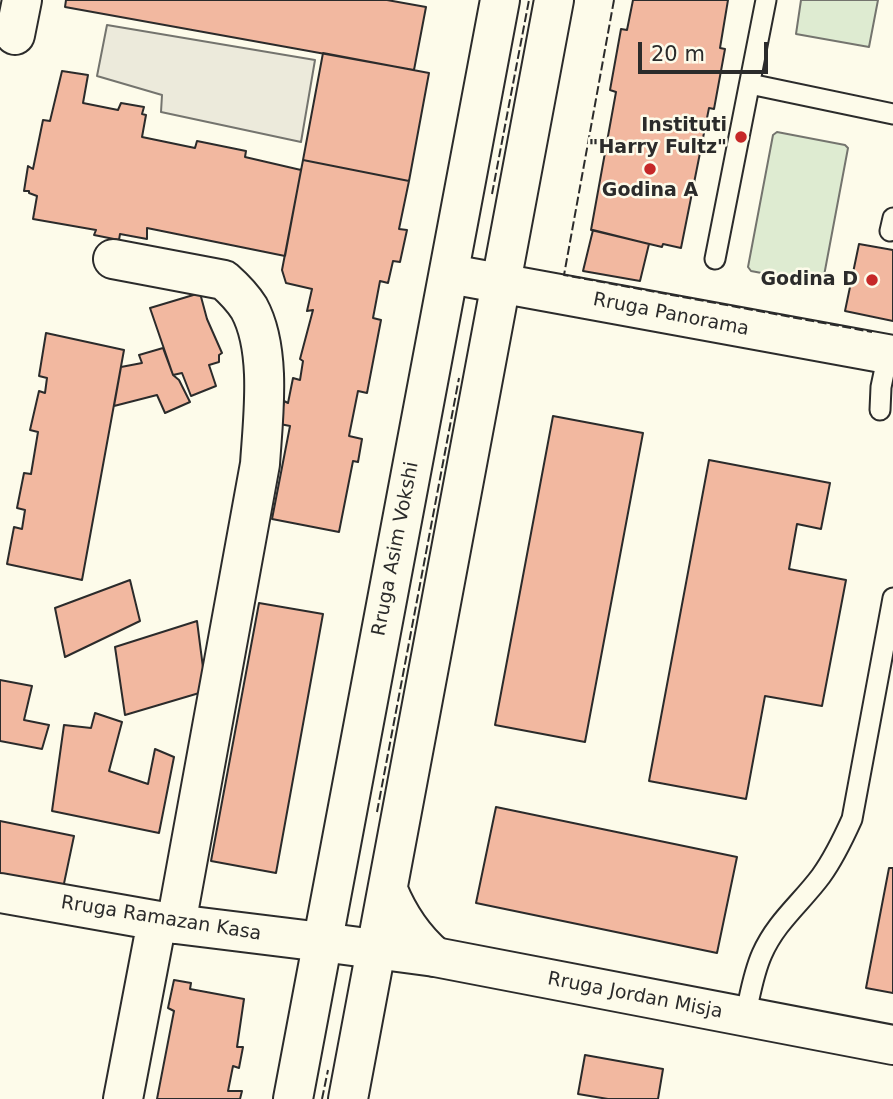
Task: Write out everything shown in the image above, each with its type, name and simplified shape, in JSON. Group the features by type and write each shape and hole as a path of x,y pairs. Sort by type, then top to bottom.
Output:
{"main road":[{"name":"Rruga Asim Vokshi","path":"293,1099 500,0"},
{"path":"348,1099 554,0"},
{"path":"113,259 224,280 237,292 250,309 263,363 264,408 260,464 167,923 123,1099"},
{"name":"Rruga Panorama","path":"450,274 890,354"},
{"path":"388,890 408,929 435,957"},
{"name":"Rruga Ramazan Kasa","path":"0,893 167,923 377,948"},
{"name":"Rruga Jordan Misja","path":"377,948 893,1045"}],"lane":[{"path":"715,259 766,0"},
{"path":"750,84 893,114"},
{"path":"880,410 881,387 890,354"},
{"path":"745,1017 752,982 762,953 788,912 820,877 839,848 852,819 893,598"}],"green space":[{"path":"801,0 878,0 869,47 796,34"},
{"path":"777,132 845,145 848,148 823,281 819,284 751,271 748,267 773,135"}],"shaded area":[{"path":"107,25 315,60 301,142 161,112 162,95 97,76"}],"building":[{"path":"66,0 387,0 426,7 414,70 65,7"},
{"name":"Godina A","path":"633,0 728,0 720,48 725,49 714,109 709,108 681,248 663,244 662,247 591,230 616,92 610,90 621,29 627,30"},
{"path":"323,53 429,73 409,181 303,160"},
{"path":"62,71 88,75 83,103 118,110 121,103 144,107 142,114 146,115 142,137 195,148 197,141 246,151 245,157 301,170 285,256 147,228 147,239 120,234 119,240 94,235 96,230 33,219 37,196 24,191 28,166 33,169 43,120 50,121"},
{"path":"303,160 409,181 399,229 407,230 400,262 393,261 388,283 380,281 373,318 381,320 367,393 358,391 349,436 362,439 358,462 353,461 339,532 272,519 290,426 280,424 284,401 288,403 293,378 300,380 303,361 300,359 313,310 307,311 312,289 286,283 282,270"},
{"path":"593,230 649,244 640,281 583,271"},
{"name":"Godina D","path":"859,244 893,250 893,321 845,311"},
{"path":"200,293 207,319 222,353 219,355 219,362 209,365 216,386 191,396 182,373 173,375 150,308"},
{"path":"46,333 124,350 82,580 7,564 14,527 22,529 25,510 17,508 24,473 31,474 38,432 30,430 39,391 45,393 47,378 39,376"},
{"path":"163,348 173,375 179,380 190,402 165,413 157,395 114,406 121,367 142,363 139,355"},
{"path":"553,416 643,433 585,742 495,725"},
{"path":"709,460 830,483 821,529 797,524 789,569 846,580 822,706 765,696 746,799 649,781"},
{"path":"130,580 140,621 65,657 55,608"},
{"path":"259,603 323,614 276,873 211,861"},
{"path":"197,621 206,691 125,715 115,647"},
{"path":"0,680 32,686 24,720 49,725 42,749 0,741"},
{"path":"95,713 122,722 109,771 148,784 155,749 174,757 159,833 52,811 64,725 91,728"},
{"path":"496,807 737,857 717,953 476,903"},
{"path":"0,821 74,836 62,893 0,880"},
{"path":"889,868 893,868 893,993 866,988"},
{"path":"174,980 191,983 190,989 244,999 237,1047 243,1047 239,1068 233,1066 228,1091 242,1091 240,1099 157,1099 174,1011 168,1008"},
{"path":"585,1055 663,1069 658,1099 608,1099 578,1094"}],"fence":[{"path":"492,194 529,0"},
{"path":"614,0 564,275 872,332"},
{"path":"377,812 459,378"},
{"path":"322,1099 328,1070"}],"place":[{"name":"Instituti \"Harry Fultz\"","path":"741,137"},
{"name":"Godina A","path":"650,169"},
{"name":"Godina D","path":"872,280"}]}
